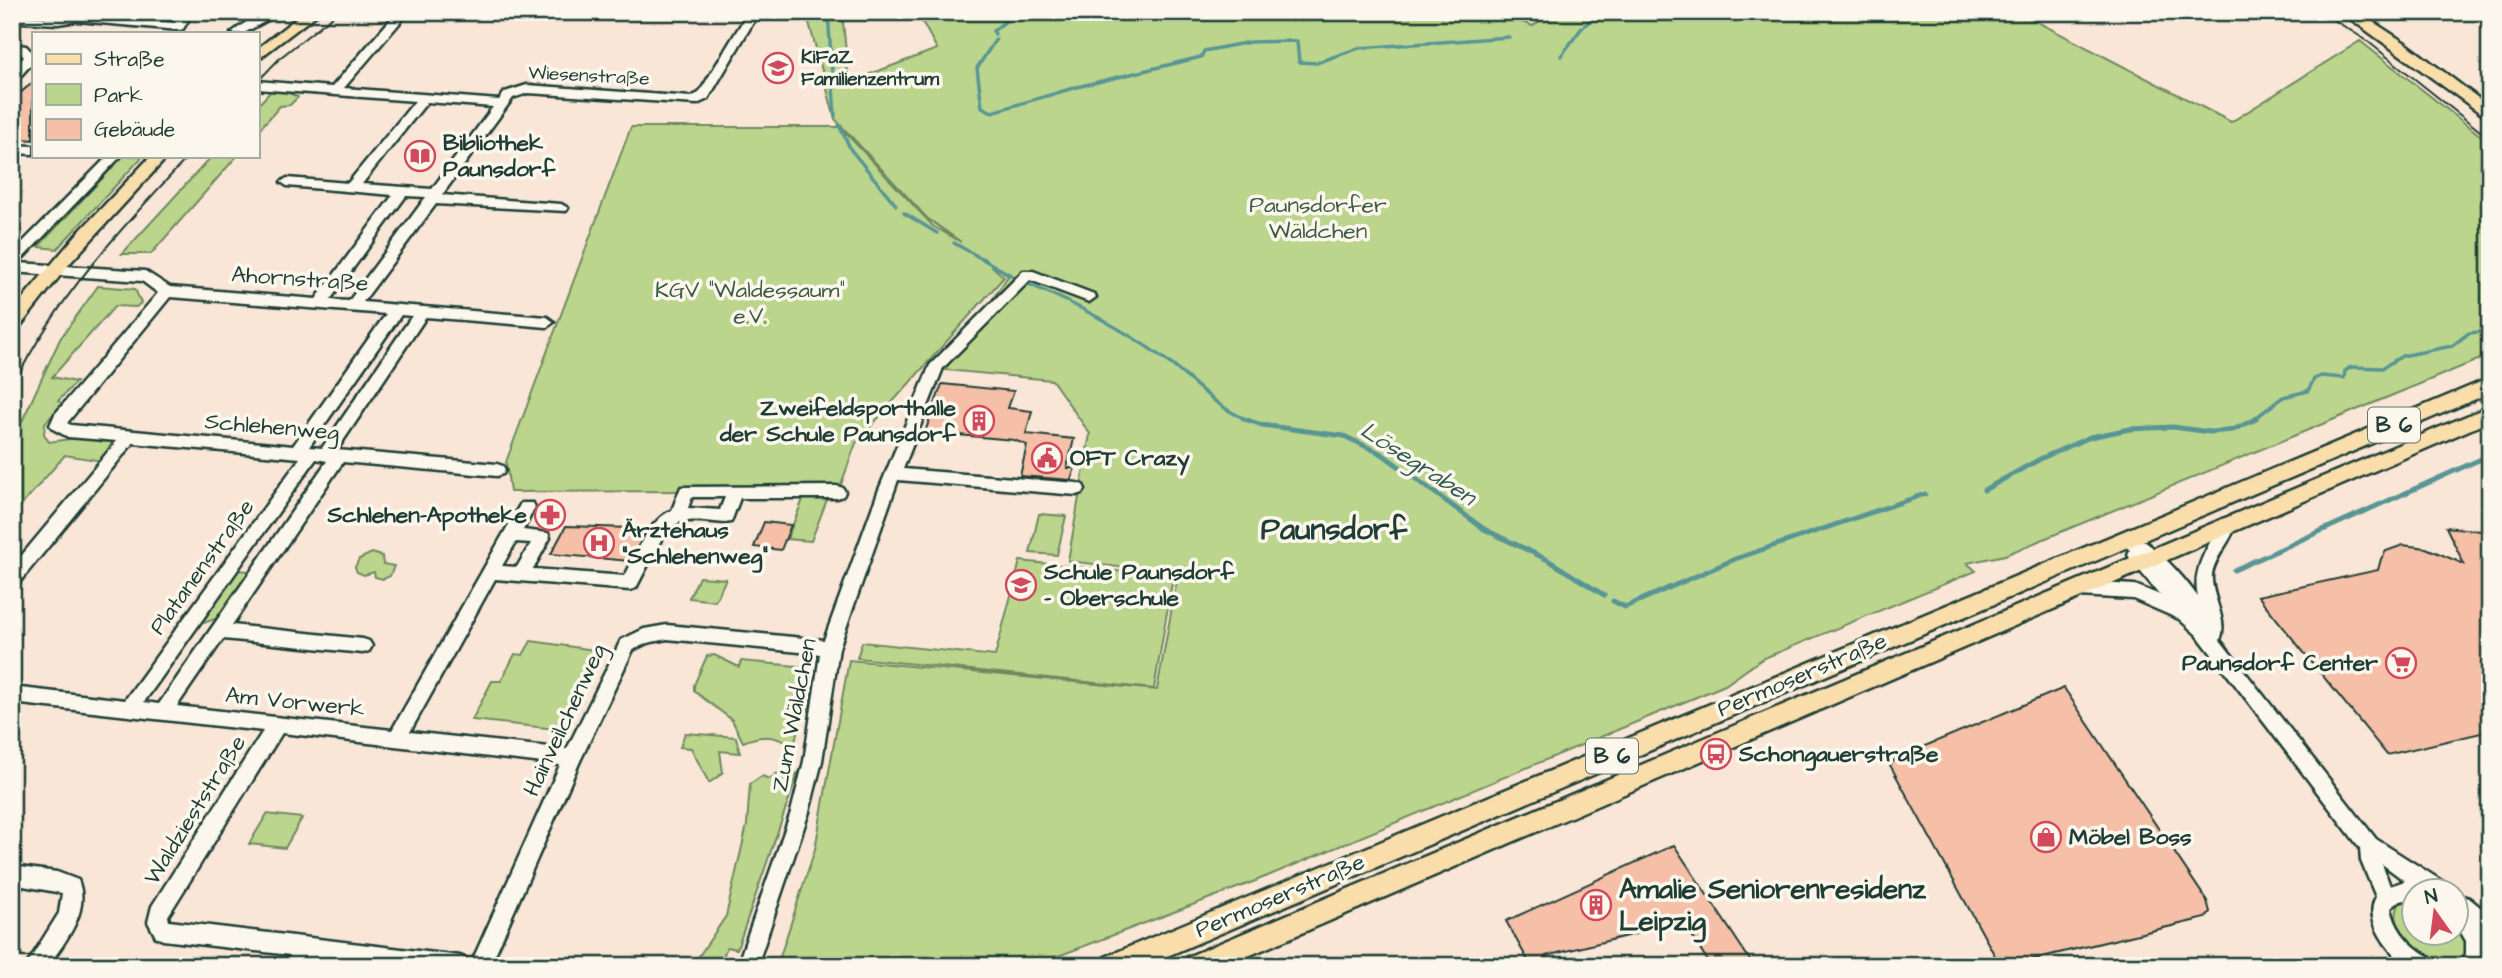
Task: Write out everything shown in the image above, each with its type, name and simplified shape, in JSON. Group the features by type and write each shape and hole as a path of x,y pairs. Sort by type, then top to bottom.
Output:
{"main road":[{"path":"259,54 313,12"},
{"path":"2348,12 2402,47 2490,115"},
{"path":"12,325 55,269 158,158"},
{"name":"Permoserstraße","path":"1114,966 2490,385"},
{"name":"Permoserstraße","path":"1196,966 2490,412"}],"street":[{"path":"238,32 276,12"},
{"path":"335,91 403,12"},
{"name":"Wiesenstraße","path":"259,85 502,103 509,96 527,89 699,99 704,96 751,16"},
{"path":"20,19 58,22 77,18 141,23"},
{"path":"12,48 29,52 31,57 22,73"},
{"path":"352,187 424,98"},
{"path":"353,306 502,103"},
{"path":"12,149 32,150"},
{"path":"12,261 113,158"},
{"path":"287,182 561,208"},
{"path":"320,303 403,191"},
{"name":"Ahornstraße","path":"12,267 145,276 167,292 547,322"},
{"name":"Zum Wäldchen","path":"747,966 757,943 813,761 830,648 937,365 1028,274 1089,297"},
{"path":"63,414 167,292"},
{"name":"Platanenstraße","path":"163,712 219,631 397,310"},
{"name":"Platanenstraße","path":"130,707 423,312"},
{"name":"Schlehenweg","path":"63,414 58,425 68,431 497,470"},
{"path":"12,579 130,436"},
{"path":"894,474 1077,489"},
{"path":"678,514 687,491 837,492"},
{"path":"491,572 630,583 664,521 678,514 725,517 735,491"},
{"path":"397,738 527,507"},
{"path":"2210,639 2215,619 2207,602 2204,573 2216,547 2226,537 2228,524"},
{"path":"511,535 542,538 522,573"},
{"path":"2126,538 2204,621 2210,639"},
{"path":"2147,560 2184,613 2210,639 2369,845 2412,876"},
{"path":"2079,589 2135,592 2184,613"},
{"path":"219,631 363,646"},
{"name":"Hainveilchenweg","path":"480,966 572,758 627,645 644,636 667,632 830,648"},
{"name":"Am Vorwerk","path":"12,695 572,758"},
{"name":"Waldzieststraße","path":"277,725 159,913 158,922 163,930 305,947"},
{"path":"2369,845 2371,862 2385,899"},
{"path":"12,875 57,881 71,887 74,895 68,915 36,966"},
{"path":"2400,891 2385,899 2381,906 2382,915 2393,939 2410,956 2427,966"},
{"path":"2470,909 2490,928"},
{"path":"2470,915 2476,940 2475,963"},
{"path":"295,966 305,947 460,966"}],"green space":[{"path":"809,12 842,12 849,82 937,49 917,12 1497,12 1533,26 1550,12 2018,12 2231,122 2360,41 2490,143 2490,355 2005,555 1967,563 1976,571 1762,659 1725,685 1258,880 1032,966 777,966 815,849 849,660 1157,690 1178,574 1068,561 1090,434 1052,380 945,370 1008,276 982,257 1004,277 856,443 839,490 510,492 506,462 631,127 840,127 933,226 961,242 927,218 835,119 807,15"},
{"path":"272,90 282,90 298,97 290,105 280,106 259,130 259,104"},
{"path":"121,158 141,158 57,249 38,247"},
{"path":"210,158 235,158 151,254 122,254"},
{"path":"98,286 135,289 141,303 136,307 115,306 52,377 76,382 58,401 63,404 45,423 44,434 49,442 84,437 112,440 111,447 102,461 65,455 12,516 12,443 60,339"},
{"path":"804,497 828,497 811,541 787,539"},
{"path":"1039,514 1066,516 1057,555 1030,553"},
{"path":"372,553 382,556 383,564 394,566 390,576 383,579 375,577 374,572 364,575 357,572 355,567 359,559"},
{"path":"1020,561 1173,577 1154,689 857,658 862,642 995,656"},
{"path":"231,569 257,572 220,617 204,623 202,620"},
{"path":"699,577 726,579 715,601 689,598"},
{"path":"531,641 602,651 565,730 472,720 492,681 501,681 515,654 523,655"},
{"path":"714,655 739,667 741,661 808,667 804,679 811,692 808,711 802,711 794,747 770,737 743,742 732,720 694,691 707,656"},
{"path":"685,733 736,737 740,753 720,751 723,773 709,783 691,748 680,747"},
{"path":"778,773 789,778 798,773 737,949 727,947 719,966 695,962 726,916 747,825 750,784 762,776 769,779"},
{"path":"267,814 302,818 285,848 249,844"},
{"path":"2400,904 2400,930 2396,916"},
{"path":"2413,946 2470,946 2464,959 2452,961 2439,960"}],"building":[{"path":"32,83 32,140 12,138 12,100"},
{"name":"Zweifeldsporthalle der Schule Paunsdorf","path":"942,384 1014,391 1008,408 1032,411 1026,434 1074,439 1067,468 1075,468 1071,480 1020,476 1027,445 1014,440 925,432"},
{"path":"764,522 791,525 781,550 754,547"},
{"name":"Ärztehaus \"Schlehenweg\"","path":"566,526 631,528 630,531 645,533 630,561 551,554"},
{"name":"Paunsdorf Center","path":"2446,527 2490,532 2490,731 2387,755 2258,596 2378,570 2386,551 2403,545 2426,548 2464,564"},
{"name":"Möbel Boss","path":"2064,688 2207,901 2210,912 2205,918 2009,965 1995,956 1890,765 1896,758"},
{"name":"Amalie Seniorenresidenz Leipzig","path":"1674,845 1754,966 1711,966 1680,917 1651,930 1546,956 1550,966 1531,966 1506,921"}],"waterway":[{"name":"Lösegraben","path":"828,12 835,116"},
{"path":"995,34 993,31 1007,20 1008,12"},
{"path":"1561,56 1581,29 1599,12"},
{"path":"996,39 977,68 982,107 992,112 1077,87 1201,57 1204,51 1250,42 1297,41 1299,62 1316,63 1359,48 1509,37"},
{"name":"Lösegraben","path":"839,125 851,150 896,205"},
{"name":"Lösegraben","path":"904,213 937,233"},
{"name":"Lösegraben","path":"954,243 1016,278"},
{"name":"Lösegraben","path":"1026,283 1079,307 1130,336 1173,366 1215,401 1249,420"},
{"name":"Lösegraben","path":"2253,420 2283,397 2308,391 2314,379 2321,376 2344,378 2345,371 2351,367 2382,368 2402,356 2452,346 2469,333 2490,331"},
{"name":"Lösegraben","path":"1244,419 1262,425 1344,436 1382,454 1484,529 1548,560 1604,595"},
{"name":"Lösegraben","path":"1984,490 2042,458 2090,437 2130,429 2173,427 2210,432 2233,430 2256,419"},
{"path":"2234,570 2490,455"},
{"name":"Lösegraben","path":"1613,601 1625,607 1735,559 1925,494"}],"tram line":[{"path":"259,80 281,57 338,12"},
{"path":"2321,12 2366,40 2490,139"},
{"path":"12,388 29,355 69,294 115,237 187,158"}],"place":[{"name":"KiFaZ Familienzentrum","path":"778,68"},
{"name":"Bibliothek Paunsdorf","path":"420,156"},
{"name":"Zweifeldsporthalle der Schule Paunsdorf","path":"979,421"},
{"name":"OFT Crazy","path":"1047,458"},
{"name":"Schlehen-Apotheke","path":"550,515"},
{"name":"Ärztehaus \"Schlehenweg\"","path":"599,543"},
{"name":"Schule Paunsdorf - Oberschule","path":"1021,585"},
{"name":"Paunsdorf Center","path":"2401,663"},
{"name":"Schongauerstraße","path":"1716,754"},
{"name":"Möbel Boss","path":"2046,837"},
{"name":"Amalie Seniorenresidenz Leipzig","path":"1596,905"}],"district":[{"name":"Paunsdorf","path":"1334,530"}],"park label":[{"name":"Paunsdorfer Wäldchen","path":"1318,218"},
{"name":"KGV \"Waldessaum\" e.V.","path":"750,303"}]}
